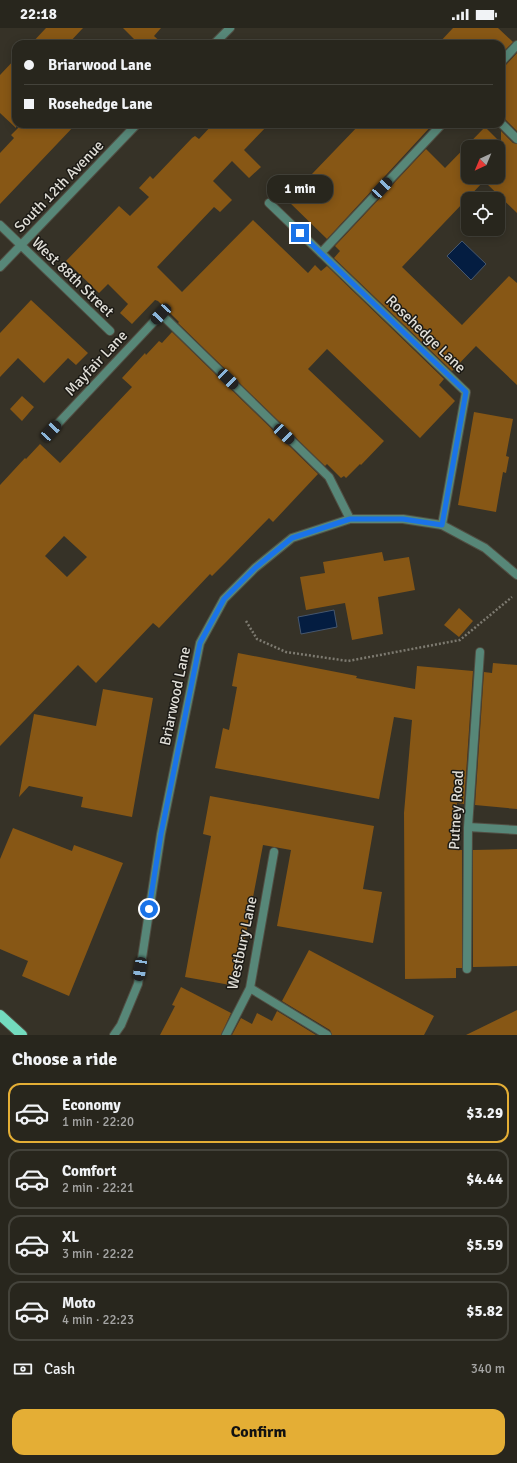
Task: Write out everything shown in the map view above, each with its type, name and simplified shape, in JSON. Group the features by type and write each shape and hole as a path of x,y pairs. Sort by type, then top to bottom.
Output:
{"main road":[{"path":"0,1015 22,1035"}],"street":[{"path":"218,40 230,28"},
{"path":"505,58 517,46"},
{"path":"505,127 517,139"},
{"name":"South 12th Avenue","path":"0,267 133,128"},
{"path":"321,253 438,128"},
{"name":"Rosehedge Lane","path":"269,204 466,392 442,525"},
{"name":"West 88th Street","path":"0,225 110,331"},
{"name":"Mayfair Lane","path":"51,431 161,314 329,477 350,519"},
{"name":"Briarwood Lane","path":"114,1035 121,1025 138,984 161,834 200,643 224,599 255,568 292,538 350,519 403,519 442,525 485,548 517,575"},
{"name":"Putney Road","path":"467,969 468,827 480,652"},
{"path":"468,827 517,830"},
{"name":"Westbury Lane","path":"226,1035 250,988 274,852"},
{"path":"250,988 327,1035"}],"path":[{"path":"246,621 257,639 286,652 348,662 460,640 512,597"}],"water":[{"path":"462,241 486,264 471,280 447,256"},
{"path":"334,610 337,627 301,634 298,617"}],"building":[{"path":"46,28 83,28 72,40 35,40"},
{"path":"123,28 161,28 154,36 158,40 135,40"},
{"path":"453,28 498,28 513,42 505,50 505,40 442,40"},
{"path":"517,53 517,131 505,119 505,66"},
{"path":"12,62 12,124 0,113 0,75"},
{"path":"18,128 72,128 0,204 0,153 14,138 11,135"},
{"path":"209,128 265,128 244,150 261,167 249,178 232,161 213,181 232,200 220,212 214,207 157,267 182,292 253,220 308,273 315,265 321,271 327,266 444,379 439,385 455,401 420,438 327,349 308,369 384,441 346,478 344,476 341,478 327,464 325,466 178,323 179,322 158,301 155,300 132,324 120,313 128,304 108,284 99,293 66,261 119,206 130,216 149,197 139,188 150,176 153,179 192,138 195,136 199,139"},
{"path":"356,128 429,128 327,239 287,200"},
{"path":"484,128 486,128 498,140 472,140"},
{"path":"501,131 513,143 517,144 517,213 505,201 505,192 495,192 487,184 505,184 505,140 501,140"},
{"path":"426,149 445,168 461,152 461,184 481,184 474,192 461,192 461,205 402,267 462,325 509,276 517,283 517,385 476,346 452,371 334,258 340,251 335,246"},
{"path":"31,300 88,353 76,365 68,358 44,383 18,358 0,377 0,333"},
{"path":"172,332 318,474 273,522 269,518 212,576 210,574 159,628 153,623 96,683 78,665 0,746 0,485 40,444 60,463 132,387 122,378 145,353 146,355 159,341 162,343","holes":["64,536 87,557 67,577 45,556"]},
{"path":"22,396 34,407 22,421 10,409"},
{"path":"474,412 513,419 506,456 509,457 506,473 503,472 496,512 458,505"},
{"path":"382,552 384,561 409,557 415,590 378,597 383,634 352,640 345,603 306,610 300,577 325,573 323,562"},
{"path":"459,608 473,621 459,637 444,625"},
{"path":"238,653 415,689 417,666 473,671 464,804 457,803 455,825 455,850 462,850 462,968 456,968 456,978 405,979 404,813 412,720 394,717 379,799 215,768 223,728 229,730 237,687 232,686"},
{"path":"493,663 517,665 517,809 475,805 484,672 492,673"},
{"path":"103,689 153,698 132,817 81,807 83,797 29,786 19,797 34,714 96,726"},
{"path":"210,796 374,826 363,889 382,892 373,943 277,926 291,850 263,845 236,986 185,977 211,836 203,834"},
{"path":"13,828 72,851 74,845 123,863 69,996 22,976 28,961 0,949 0,859"},
{"path":"517,849 517,966 473,967 473,850"},
{"path":"309,950 434,1016 424,1035 332,1035 330,1030 282,1001"},
{"path":"181,987 231,1013 221,1035 160,1035 175,1006 172,1005"},
{"path":"517,1010 517,1035 466,1035"},
{"path":"277,1011 316,1035 232,1035 241,1018 252,1024 257,1013 272,1021"}],"route":[{"path":"149,909 161,834 200,643 224,599 255,568 292,538 350,519 403,519 442,525 466,392 300,233"}]}
